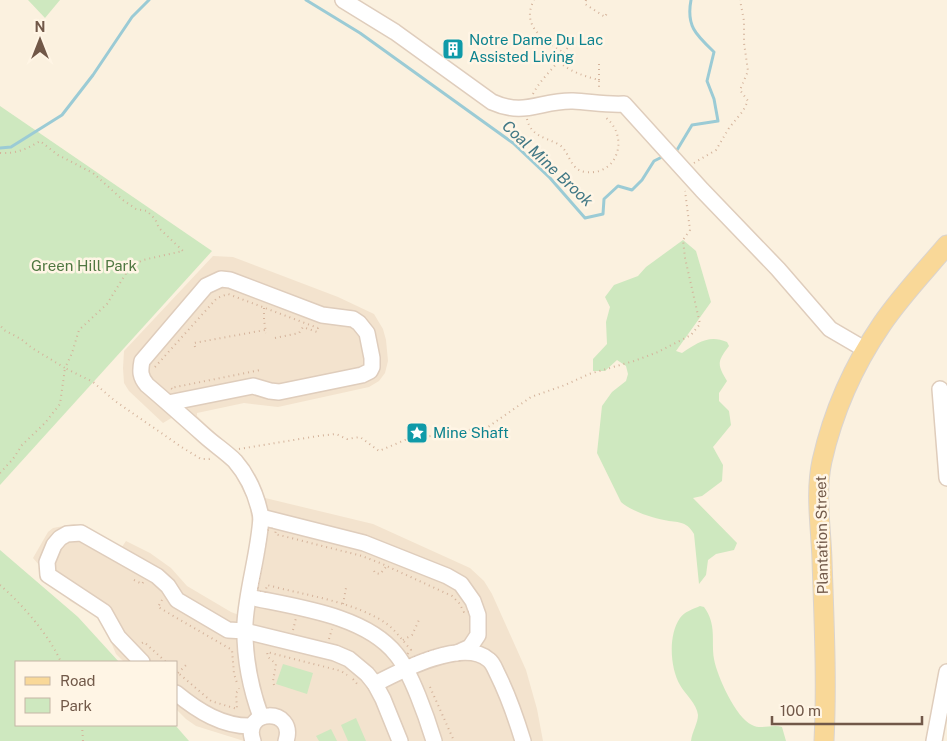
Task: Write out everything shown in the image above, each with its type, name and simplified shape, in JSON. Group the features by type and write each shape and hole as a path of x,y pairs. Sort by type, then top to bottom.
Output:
{"main road":[{"name":"Plantation Street","path":"824,741 824,628 819,514 822,462 853,372 883,322 947,245"}],"street":[{"path":"343,0 395,32 492,102 512,109 574,101 598,104 624,104 778,269 830,329 866,350"},
{"path":"168,403 253,386 279,392 362,376 370,371 372,367 367,333 353,319 322,315 230,280 221,279 206,286 142,361 140,370 142,378 168,403 236,462 246,476 258,503 261,517 245,631 255,728"},
{"path":"940,389 947,478"},
{"path":"261,517 364,543 447,576 461,584 473,601 478,615 478,635 470,647 457,653"},
{"path":"141,661 118,637 104,612 48,575 47,562 54,545 60,538 67,534 81,533 96,541 157,576 168,586 177,600 228,630 245,631 335,653 349,659 367,674 374,684 383,699 400,741"},
{"path":"249,596 361,626 389,646 407,669 434,741"},
{"path":"374,684 441,656 457,653 482,655 491,661 504,688 524,741"},
{"path":"934,741 947,672"},
{"path":"178,695 203,714 243,727 255,728 272,715 282,720 288,730 286,741"}],"path":[{"path":"534,0 529,12 531,25 547,41 564,53"},
{"path":"586,0 585,4 605,17 607,13"},
{"path":"0,326 65,368 93,382 115,400 200,459 209,459 230,447 238,449 293,439 336,434 347,439 360,437 379,451 405,440 488,427 531,396 565,385 589,374 658,352 691,335 700,324 683,240 690,230 683,169 716,150 748,101 740,90 748,71 744,42 744,21 740,0"},
{"path":"568,46 558,62 538,83 526,108 528,124 534,133 563,147 569,161 576,168 585,172 597,171 609,165 618,152 619,140 615,129 598,110 599,62"},
{"path":"558,62 569,70 599,80"},
{"path":"0,153 9,154 24,150 40,141 58,155 92,173 136,209 147,211 160,228 183,251 143,260 130,267 107,304 79,330 65,368 60,404 45,424 22,445 0,473"},
{"path":"155,367 217,298 228,294 318,328"},
{"path":"195,347 194,343 266,331 264,308"},
{"path":"275,338 298,333 303,327 317,332 320,323"},
{"path":"272,527 277,527 276,534 362,556 386,566 446,592 459,603 464,612 469,610 474,614 472,634 463,644 428,652 410,659 405,656 411,650 403,640 376,617 343,604 267,585 265,593 260,592 257,587 266,534 268,529 272,527"},
{"path":"374,571 380,574 386,566"},
{"path":"134,580 142,584 145,578"},
{"path":"0,585 15,597 31,617 60,661"},
{"path":"343,604 346,588"},
{"path":"164,598 158,607 232,650 234,674 239,690 236,693 237,708 211,701 178,673"},
{"path":"403,640 412,635 419,620"},
{"path":"293,628 295,621"},
{"path":"330,637 332,630"},
{"path":"274,685 276,664 268,657 267,652 341,671 358,685"},
{"path":"178,671 188,663"},
{"path":"430,687 453,740 449,741"},
{"path":"82,726 83,741"}],"shaded area":[{"path":"213,256 233,257 338,297 374,314 383,329 388,361 385,373 379,381 369,387 278,407 244,403 197,413 197,416 252,471 261,497 373,524 470,568 484,581 492,594 526,670 537,709 543,741 244,741 196,726 178,711 178,661 123,661 116,654 106,630 96,616 70,601 33,558 48,532 53,528 74,524 86,527 122,547 126,541 150,553 171,568 187,586 239,615 252,538 249,502 236,477 202,440 173,417 163,423 129,391 124,383 124,351"}],"green space":[{"path":"28,0 60,0 45,18"},
{"name":"Green Hill Park","path":"0,106 212,251 0,485"},
{"path":"683,240 696,251 711,302 676,351 682,353 698,343 709,339 727,342 729,346 720,360 721,371 727,381 719,393 719,401 729,411 731,425 713,447 723,465 722,481 702,496 693,498 737,543 734,550 716,554 708,560 706,575 699,584 694,534 688,526 641,513 621,502 597,453 602,406 612,392 626,381 628,374 626,366 617,360 605,371 593,371 593,359 607,344 606,322 610,307 605,297 614,285 638,276 646,267"},
{"path":"0,550 78,617 118,661 15,661 15,726 176,726 189,741 0,741"},
{"path":"700,606 704,607 711,620 714,659 723,686 734,706 746,721 752,725 759,727 782,727 786,741 691,741 698,715 674,670 672,642 676,625 680,618 686,612"},
{"path":"283,664 313,673 307,694 276,684"},
{"path":"356,718 366,741 348,741 341,725"},
{"path":"331,729 337,741 319,741 316,736"}],"waterway":[{"name":"Coal Mine Brook","path":"0,148 11,147 62,115 93,75 132,17 149,0"},
{"name":"Coal Mine Brook","path":"306,0 360,33 513,143 550,178 585,218 603,214 604,199 618,186 632,190 642,180 654,161 666,155"},
{"name":"Coal Mine Brook","path":"674,151 677,150 692,125 718,121 714,99 707,81 714,52 697,35 691,23 691,0"}],"place":[{"name":"Notre Dame Du Lac Assisted Living","path":"453,49"},
{"name":"Mine Shaft","path":"417,433"}]}
